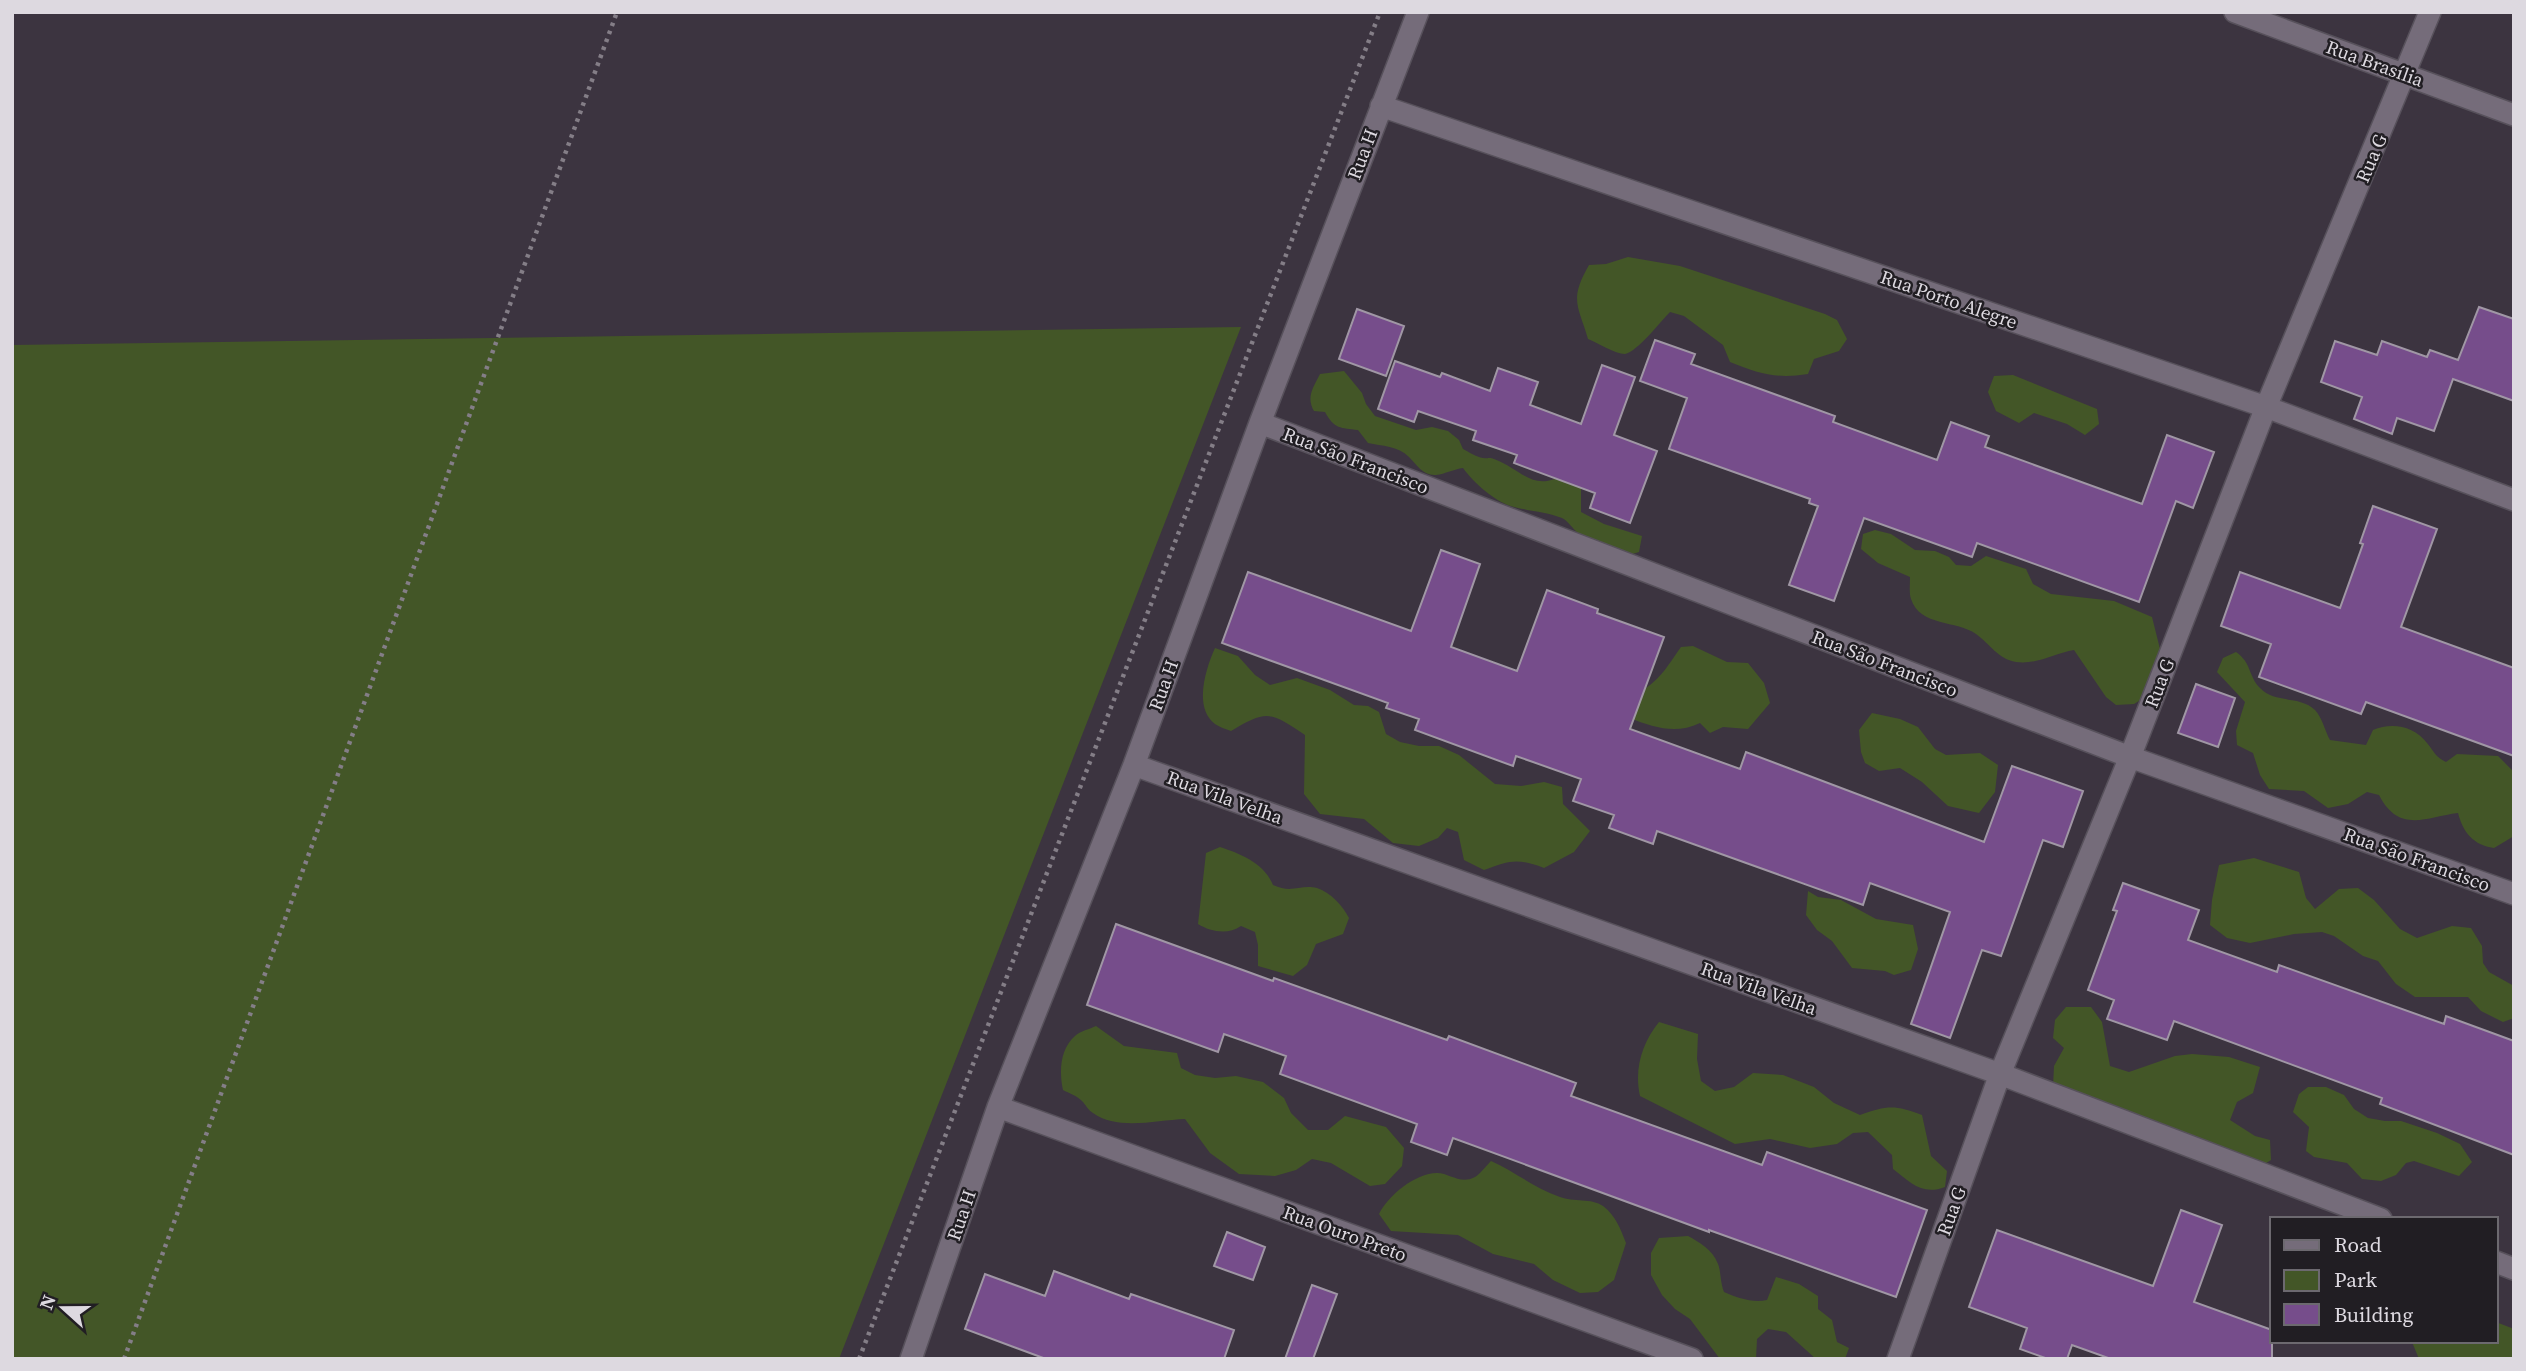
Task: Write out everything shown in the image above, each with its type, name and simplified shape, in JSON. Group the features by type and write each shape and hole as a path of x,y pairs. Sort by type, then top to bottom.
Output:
{"street":[{"name":"Rua H","path":"911,1359 998,1107 1134,765 1260,423 1418,12"},
{"name":"Rua Brasília","path":"2235,12 2514,115"},
{"name":"Rua G","path":"1898,1359 2000,1074 2130,757 2266,407 2430,12"},
{"name":"Rua Porto Alegre","path":"1381,106 2266,407 2514,500"},
{"name":"Rua São Francisco","path":"1260,423 2130,757 2514,894"},
{"name":"Rua Vila Velha","path":"1134,765 2000,1074 2376,1217"},
{"name":"Rua Ouro Preto","path":"998,1107 1692,1359"}],"path":[{"path":"124,1359 617,12"},
{"path":"859,1359 1380,12"}],"green space":[{"path":"1628,257 1680,266 1825,314 1837,320 1847,339 1839,351 1814,359 1808,374 1768,374 1730,362 1723,345 1684,316 1670,312 1636,348 1625,354 1616,352 1588,339 1577,295 1589,265 1606,264"},
{"path":"1241,327 839,1359 12,1359 12,345"},
{"path":"1344,371 1362,393 1375,416 1416,430 1432,427 1448,431 1459,440 1463,449 1480,457 1494,459 1538,481 1557,478 1569,471 1581,480 1581,512 1604,524 1642,536 1639,552 1620,558 1614,556 1588,541 1562,518 1507,505 1493,497 1463,468 1436,475 1427,474 1400,451 1368,443 1358,430 1335,425 1325,412 1314,411 1311,397 1320,374"},
{"path":"2013,375 2097,409 2099,424 2085,435 2067,424 2034,413 2019,423 1996,411 1988,392 1994,376"},
{"path":"1875,530 1891,534 1915,550 1935,551 1949,557 1956,565 1971,566 1986,556 2026,569 2033,584 2051,594 2114,601 2152,617 2161,653 2147,696 2134,704 2116,705 2106,697 2074,650 2039,660 2016,662 1999,654 1976,634 1922,614 1911,599 1910,577 1878,563 1861,549 1863,534"},
{"path":"1693,646 1727,662 1748,663 1764,683 1770,703 1748,729 1723,727 1710,733 1700,723 1673,729 1656,727 1629,718 1636,694 1657,679 1681,647"},
{"path":"1215,648 1238,656 1255,675 1270,685 1297,678 1330,690 1354,705 1368,706 1379,712 1386,734 1400,742 1439,746 1459,755 1495,784 1521,786 1544,782 1562,787 1563,804 1590,831 1574,852 1544,868 1514,862 1484,870 1464,860 1458,832 1447,828 1438,838 1419,846 1393,843 1364,819 1320,814 1304,794 1305,735 1269,716 1253,719 1231,731 1217,725 1208,717 1204,708 1203,688"},
{"path":"2236,652 2245,661 2256,683 2266,693 2302,702 2315,710 2330,740 2366,745 2373,730 2395,726 2409,729 2422,737 2437,756 2446,762 2457,754 2498,756 2514,772 2514,836 2494,848 2475,841 2463,826 2458,813 2424,819 2404,819 2395,815 2379,795 2367,792 2348,804 2328,808 2304,791 2269,789 2260,775 2253,753 2237,745 2236,731 2245,702 2217,672 2223,658"},
{"path":"1872,713 1900,719 1918,727 1935,749 1946,755 1980,753 1998,765 1995,792 1979,813 1948,806 1922,782 1900,768 1879,771 1865,763 1859,730"},
{"path":"1220,847 1244,856 1258,865 1273,885 1286,889 1311,887 1327,893 1340,904 1349,918 1343,934 1316,944 1307,965 1293,976 1258,966 1255,932 1241,926 1231,931 1219,931 1198,924 1206,853"},
{"path":"2254,858 2299,872 2306,898 2315,909 2339,889 2358,888 2374,900 2400,929 2417,938 2452,926 2471,928 2482,946 2483,963 2489,972 2514,986 2514,1018 2503,1022 2481,1011 2468,997 2415,997 2396,984 2378,961 2363,956 2334,936 2322,932 2294,934 2250,943 2227,938 2210,925 2219,865"},
{"path":"1808,891 1818,897 1841,900 1876,919 1913,925 1918,949 1911,970 1894,975 1885,971 1852,968 1832,941 1817,930 1806,915"},
{"path":"2066,1007 2091,1007 2102,1022 2110,1066 2129,1072 2175,1056 2192,1054 2229,1057 2260,1067 2253,1093 2237,1102 2230,1120 2255,1136 2270,1140 2271,1160 2260,1167 2053,1087 2054,1066 2064,1048 2053,1038 2055,1020"},
{"path":"1659,1022 1698,1034 1697,1059 1701,1081 1715,1091 1734,1087 1753,1073 1783,1075 1814,1087 1834,1103 1860,1115 1877,1109 1891,1108 1905,1109 1922,1115 1931,1156 1947,1171 1945,1187 1930,1190 1911,1183 1893,1169 1892,1155 1868,1132 1853,1133 1837,1144 1810,1148 1770,1139 1735,1144 1640,1096 1638,1076 1641,1057"},
{"path":"1096,1026 1124,1046 1177,1053 1181,1068 1195,1075 1215,1078 1236,1076 1263,1082 1284,1098 1291,1113 1308,1130 1328,1130 1345,1116 1386,1127 1404,1148 1402,1166 1385,1184 1370,1186 1331,1163 1312,1159 1296,1170 1275,1176 1239,1174 1210,1153 1185,1119 1125,1123 1103,1118 1063,1090 1061,1076 1062,1061 1070,1041"},
{"path":"2308,1087 2326,1087 2344,1095 2354,1109 2368,1118 2401,1121 2437,1133 2460,1144 2472,1162 2459,1176 2414,1161 2406,1163 2396,1175 2381,1181 2362,1179 2347,1163 2314,1157 2306,1151 2309,1127 2293,1112 2299,1094"},
{"path":"1491,1161 1551,1193 1603,1206 1617,1223 1626,1243 1614,1280 1598,1292 1580,1293 1553,1280 1534,1264 1493,1254 1458,1235 1391,1231 1379,1214 1396,1193 1411,1181 1437,1173 1470,1179 1477,1176"},
{"path":"1688,1236 1705,1247 1716,1259 1724,1292 1745,1299 1767,1300 1776,1277 1799,1284 1818,1296 1818,1309 1832,1320 1837,1342 1849,1348 1845,1359 1816,1359 1786,1332 1768,1329 1757,1339 1756,1359 1720,1359 1690,1319 1675,1309 1662,1295 1651,1275 1651,1253 1659,1238"},
{"path":"2498,1323 2514,1329 2514,1359 2419,1359 2412,1343 2498,1343"}],"building":[{"path":"2479,307 2514,319 2514,401 2453,379 2434,431 2397,418 2392,434 2354,419 2362,397 2321,382 2335,341 2377,355 2382,341 2427,357 2430,350 2458,360"},
{"path":"1357,309 1404,326 1386,376 1339,359"},
{"path":"1655,340 1695,354 1691,364 1835,416 1833,422 1937,460 1951,422 1989,436 1985,447 2142,504 2167,435 2214,452 2193,508 2176,501 2139,602 1977,543 1972,557 1864,518 1834,601 1789,585 1818,506 1809,503 1810,499 1669,449 1687,398 1640,381"},
{"path":"1395,361 1440,377 1442,373 1490,391 1498,368 1538,382 1530,405 1581,424 1602,365 1635,377 1614,435 1657,451 1630,523 1590,508 1595,493 1514,463 1517,455 1473,440 1476,431 1418,411 1414,422 1378,409"},
{"path":"2373,506 2437,529 2401,627 2514,668 2514,756 2366,702 2361,714 2259,677 2271,644 2221,626 2240,572 2340,608 2363,544 2360,543"},
{"path":"1441,550 1480,564 1451,647 1517,671 1547,590 1598,609 1597,613 1664,637 1630,729 1740,769 1746,752 1984,842 2012,766 2083,791 2063,847 2043,840 2001,956 1982,950 1950,1038 1911,1024 1950,912 1870,883 1863,905 1657,831 1653,844 1609,828 1614,815 1573,801 1581,779 1516,756 1513,766 1415,730 1419,719 1386,708 1388,703 1222,643 1248,572 1411,631"},
{"path":"2196,684 2235,698 2218,747 2178,733"},
{"path":"2123,883 2199,910 2188,940 2277,972 2279,965 2444,1024 2446,1016 2514,1041 2514,1155 2380,1104 2382,1098 2174,1021 2167,1040 2107,1019 2114,1000 2088,990 2117,911 2113,910"},
{"path":"1116,924 1447,1040 1449,1036 1576,1083 1571,1096 1762,1165 1767,1152 1927,1210 1896,1297 1453,1138 1447,1155 1411,1142 1417,1124 1280,1074 1286,1056 1224,1034 1218,1052 1087,1005"},
{"path":"2181,1210 2222,1225 2194,1302 2270,1329 2272,1359 2111,1359 2072,1345 2067,1359 2048,1359 2020,1349 2027,1328 1969,1307 1997,1230 2153,1286"},
{"path":"1227,1232 1265,1247 1253,1280 1214,1266"},
{"path":"1054,1271 1129,1299 1131,1294 1234,1330 1224,1359 1046,1359 965,1329 985,1274 1045,1296"},
{"path":"1312,1285 1337,1294 1313,1359 1285,1359"}]}
